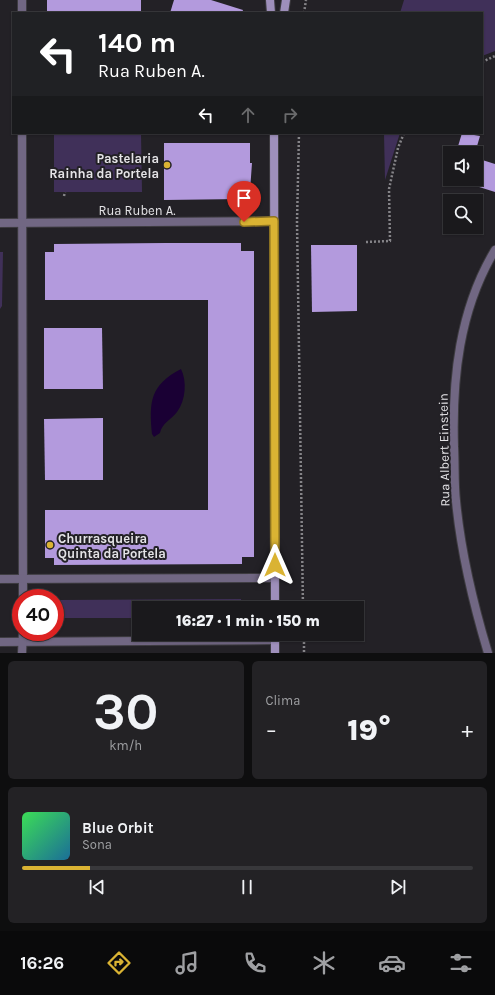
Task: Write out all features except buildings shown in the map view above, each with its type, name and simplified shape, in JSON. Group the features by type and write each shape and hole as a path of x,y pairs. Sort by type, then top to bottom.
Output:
{"street":[{"path":"22,0 22,12"},
{"path":"270,0 271,12"},
{"path":"284,12 286,0"},
{"path":"22,134 23,589"},
{"path":"274,134 275,601"},
{"name":"Rua Ruben A.","path":"0,223 274,221"},
{"name":"Rua Albert Einstein","path":"488,653 474,608 460,532 456,501 453,405 457,365 464,328 473,296 495,250"},
{"path":"0,579 275,578"},
{"path":"0,642 132,640"},
{"path":"275,641 275,653"},
{"path":"22,653 23,642"}],"path":[{"path":"304,12 306,0"},
{"path":"483,62 495,56"},
{"path":"299,134 297,222 304,601"},
{"path":"366,242 390,241 389,189 398,148 404,134"},
{"path":"64,196 65,192"},
{"path":"304,641 304,653"}],"shaded area":[{"path":"404,0 495,0 495,51 483,56 483,12 400,12"},
{"path":"54,134 141,134 142,192 54,192"},
{"path":"384,134 400,134 385,180"},
{"path":"0,252 3,252 2,306 0,309"},
{"path":"181,369 185,385 182,402 175,415 165,424 160,433 154,437 152,434 151,413 157,388 163,381"},
{"path":"241,599 241,601 132,601 132,618 64,618 64,600"}],"place":[{"name":"Pastelaria Rainha da Portela","path":"167,165"},
{"name":"Churrasqueira Quinta da Portela","path":"50,545"}],"route":[{"path":"244,222 274,221 275,565"}]}
